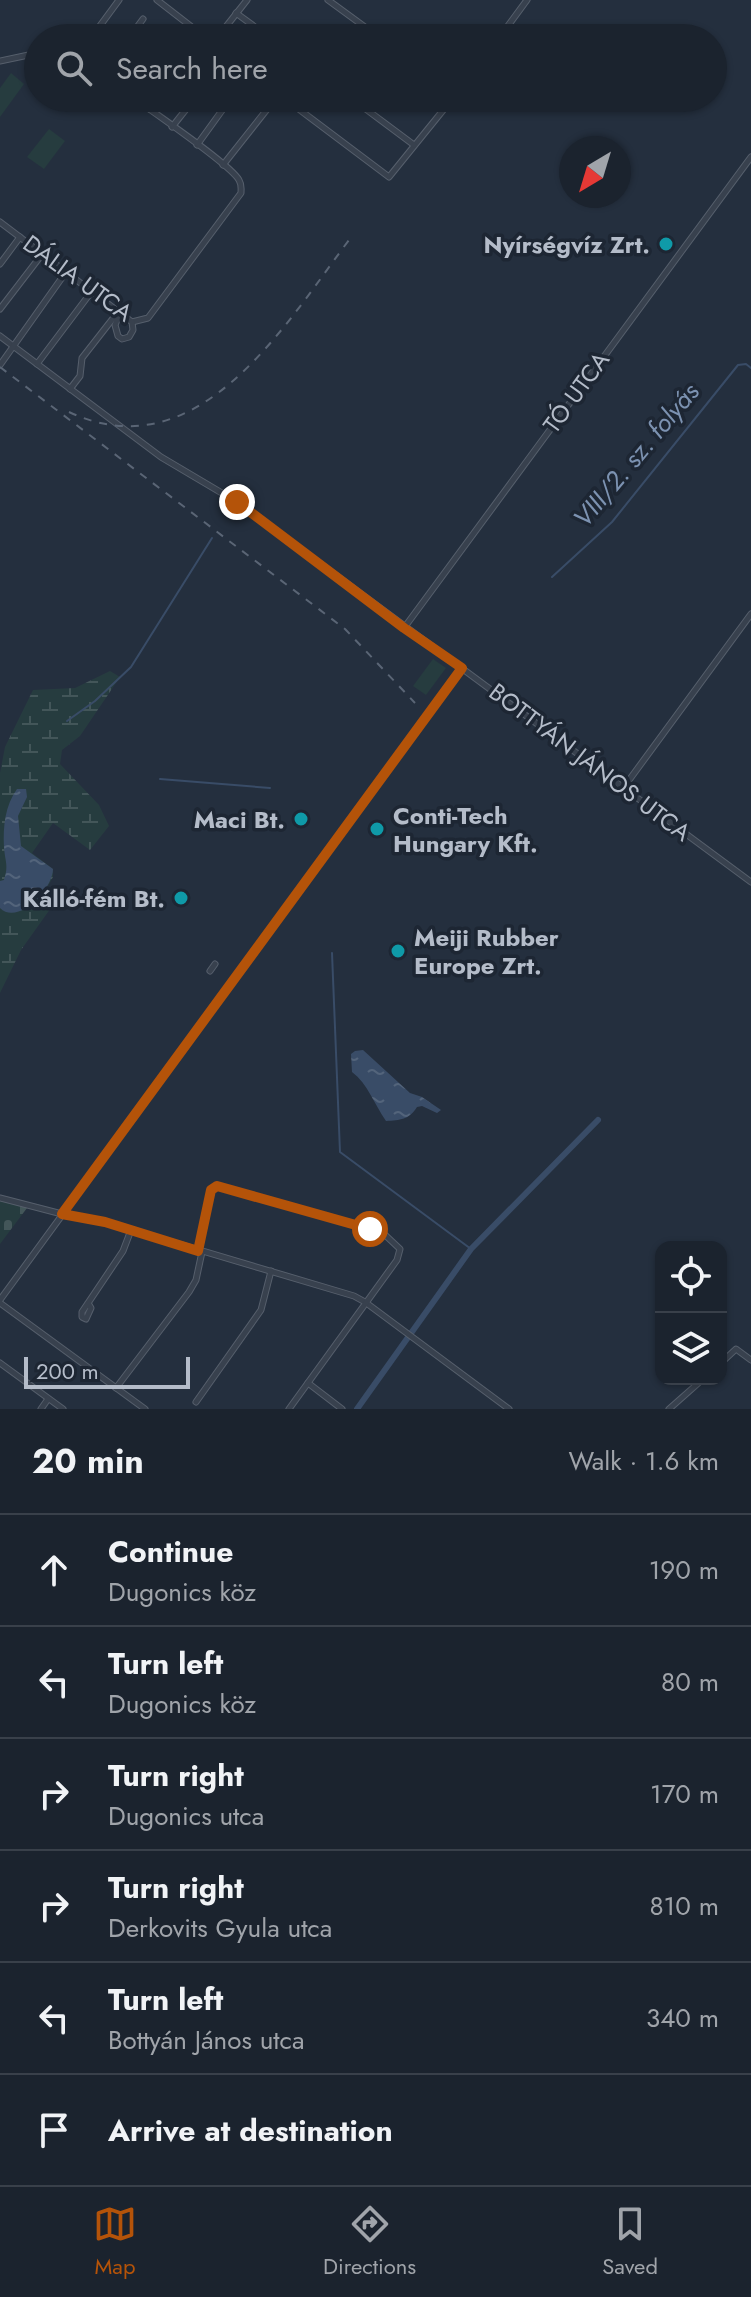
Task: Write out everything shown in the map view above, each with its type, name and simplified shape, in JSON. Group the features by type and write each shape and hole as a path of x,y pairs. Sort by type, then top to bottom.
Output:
{"street":[{"path":"101,24 119,0"},
{"path":"157,0 188,24"},
{"path":"228,24 247,0"},
{"path":"328,0 361,24"},
{"path":"509,24 527,0"},
{"path":"236,13 251,24"},
{"path":"139,24 143,19"},
{"path":"0,61 24,56"},
{"path":"153,112 223,165 265,112"},
{"path":"172,127 184,112"},
{"path":"197,145 221,112"},
{"path":"303,112 389,177 441,112"},
{"path":"370,112 414,145"},
{"name":"TÓ UTCA","path":"404,628 751,157"},
{"name":"DÁLIA UTCA","path":"0,222 132,322 148,318 241,193 238,178 223,165"},
{"path":"0,264 20,237"},
{"path":"0,309 43,253"},
{"path":"0,365 66,272"},
{"path":"37,364 92,291"},
{"path":"119,312 115,325 122,339 129,337 133,330 132,322"},
{"path":"70,389 80,376 82,358 119,312"},
{"name":"BOTTYÁN JÁNOS UTCA","path":"0,336 161,457 237,502 751,882"},
{"path":"624,787 751,614"},
{"path":"145,1409 0,1301 462,668"},
{"path":"210,971 215,964"},
{"path":"116,1388 196,1280 211,1190 217,1186 370,1229 387,1236 400,1252 289,1409"},
{"path":"0,1198 131,1230 334,1288 365,1302 509,1409"},
{"path":"82,1312 123,1251 131,1230"},
{"path":"196,1402 261,1310 271,1271"},
{"path":"727,1357 736,1349 751,1360"},
{"path":"0,1363 63,1409"},
{"path":"308,1383 342,1409"},
{"path":"669,1409 696,1385"},
{"path":"41,1409 48,1399"}],"green space":[{"path":"11,73 24,84 0,117 0,88"},
{"path":"49,129 65,141 44,169 27,157"},
{"path":"433,659 446,668 426,695 413,686"},
{"path":"110,671 120,677 80,736 62,750 60,764 99,805 109,826 90,850 53,823 32,853 53,869 53,877 42,897 53,905 21,950 0,993 0,773 5,747 33,690 75,688"},
{"path":"0,1200 27,1208 0,1244"}],"water":[{"path":"17,789 26,789 27,797 18,816 21,846 53,869 47,886 33,903 25,909 7,912 0,908 0,881 4,880 6,871 6,816"},
{"path":"363,1050 410,1093 441,1110 437,1113 417,1107 407,1117 386,1121 367,1088 352,1072 351,1054"}],"waterway":[{"name":"VIII/2. sz. folyás","path":"552,577 612,522 738,365 746,364 751,368"},
{"path":"67,721 95,701 131,667 212,538"},
{"path":"160,779 270,788"},
{"name":"VIII/2. sz. folyás","path":"332,953 340,1152 471,1249"},
{"name":"VIII/2. sz. folyás","path":"357,1409 471,1249 598,1120"}],"railway":[{"path":"69,412 116,426 159,422 198,406 234,380 268,346 352,236"},
{"path":"0,367 345,629 415,703"}],"place":[{"name":"Nyírségvíz Zrt.","path":"666,244"},
{"name":"Maci Bt.","path":"301,819"},
{"name":"Conti-Tech Hungary Kft.","path":"377,829"},
{"name":"Kálló-fém Bt.","path":"181,898"},
{"name":"Meiji Rubber Europe Zrt.","path":"398,951"}],"route":[{"path":"237,502 462,668 62,1214 105,1222 198,1251 211,1190 217,1186 370,1229"}]}
